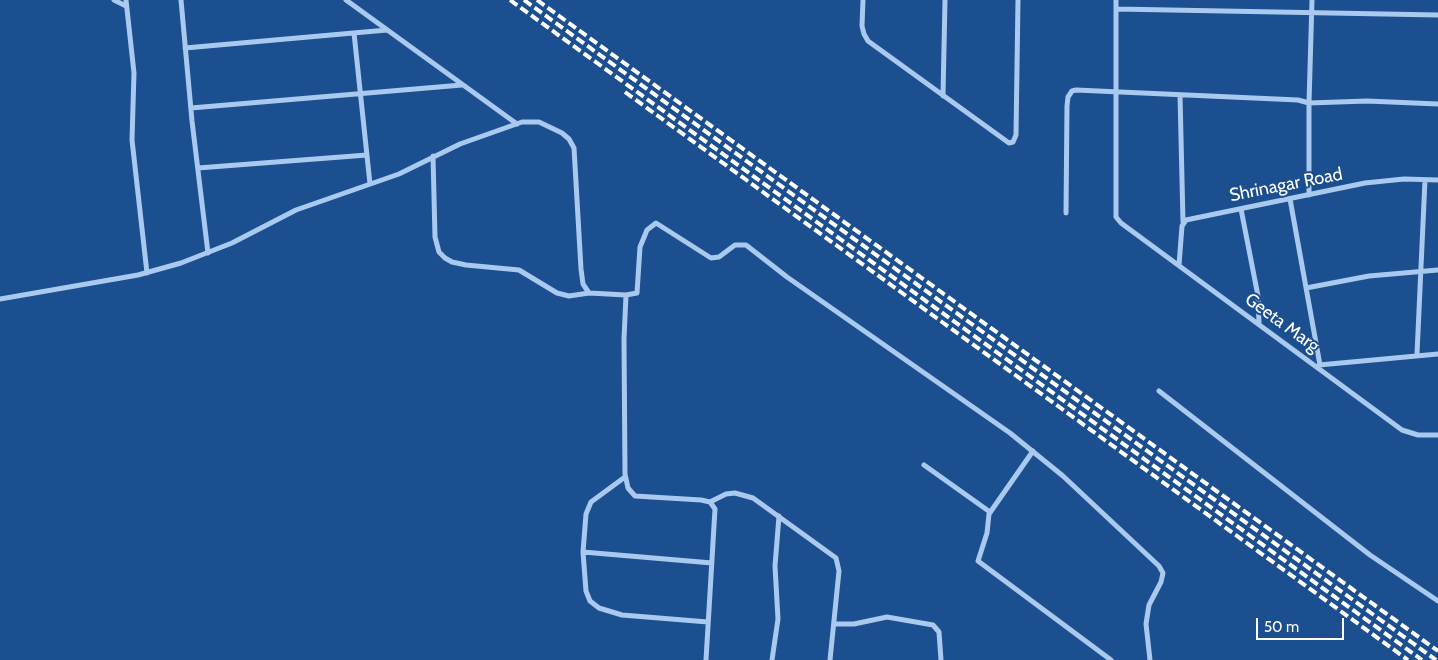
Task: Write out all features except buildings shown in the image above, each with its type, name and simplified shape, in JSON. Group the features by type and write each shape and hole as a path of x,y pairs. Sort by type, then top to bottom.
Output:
{"street":[{"path":"114,0 126,6"},
{"path":"126,0 134,73 133,148 147,273"},
{"path":"181,0 191,108 208,253"},
{"path":"346,0 517,124"},
{"path":"863,0 862,26 868,41 1009,143 1013,142 1016,135 1018,0"},
{"path":"944,96 945,0"},
{"path":"1115,92 1116,0"},
{"path":"1309,195 1312,0"},
{"path":"1116,9 1438,15"},
{"path":"185,48 387,30"},
{"path":"354,33 370,184"},
{"path":"191,108 462,84"},
{"path":"1066,213 1068,97 1072,91 1180,94 1298,100 1309,103 1367,101 1438,104"},
{"name":"Geeta Marg","path":"1115,92 1116,217 1258,323 1318,365 1402,430 1418,435 1438,435"},
{"path":"1179,265 1183,222 1180,94"},
{"path":"0,299 147,273 208,253 232,243 296,210 398,174 433,156 517,124 531,121 549,125 562,133 572,144 581,269 584,284 589,293"},
{"path":"198,168 367,155"},
{"path":"433,156 434,237 439,252 452,262 519,270 557,293 569,296 589,293 634,295 639,290 642,238 653,224 656,223 664,226 711,258 719,257 735,245 746,245 787,277 1033,451 1079,490 1159,566 1163,573 1161,582 1149,605 1146,624 1150,660"},
{"path":"1417,354 1419,270 1425,180"},
{"name":"Shrinagar Road","path":"1183,222 1201,216 1384,181 1438,180"},
{"path":"1290,199 1318,365 1417,354 1438,354"},
{"path":"1241,209 1258,296 1258,323"},
{"path":"1306,288 1369,276 1419,270 1438,270"},
{"path":"626,295 624,339 625,477 628,488 635,496 710,502 726,494 735,493 753,498 836,558 839,571 830,660"},
{"path":"1159,391 1370,555 1438,600"},
{"path":"1033,451 990,512 987,533 978,556 978,561 981,566 1111,660"},
{"path":"924,465 990,512"},
{"path":"625,477 610,490 598,496 588,507 583,552 586,591 590,601 599,608 622,615 708,622"},
{"path":"706,660 715,509 710,502"},
{"path":"772,660 778,619 775,566 779,516"},
{"path":"583,552 712,563"},
{"path":"834,624 854,624 887,617 933,625 939,632 941,660"}],"railway":[{"path":"510,0 1422,660"},
{"path":"524,0 1436,660"},
{"path":"537,0 1438,651"},
{"path":"625,92 1408,660"}]}
